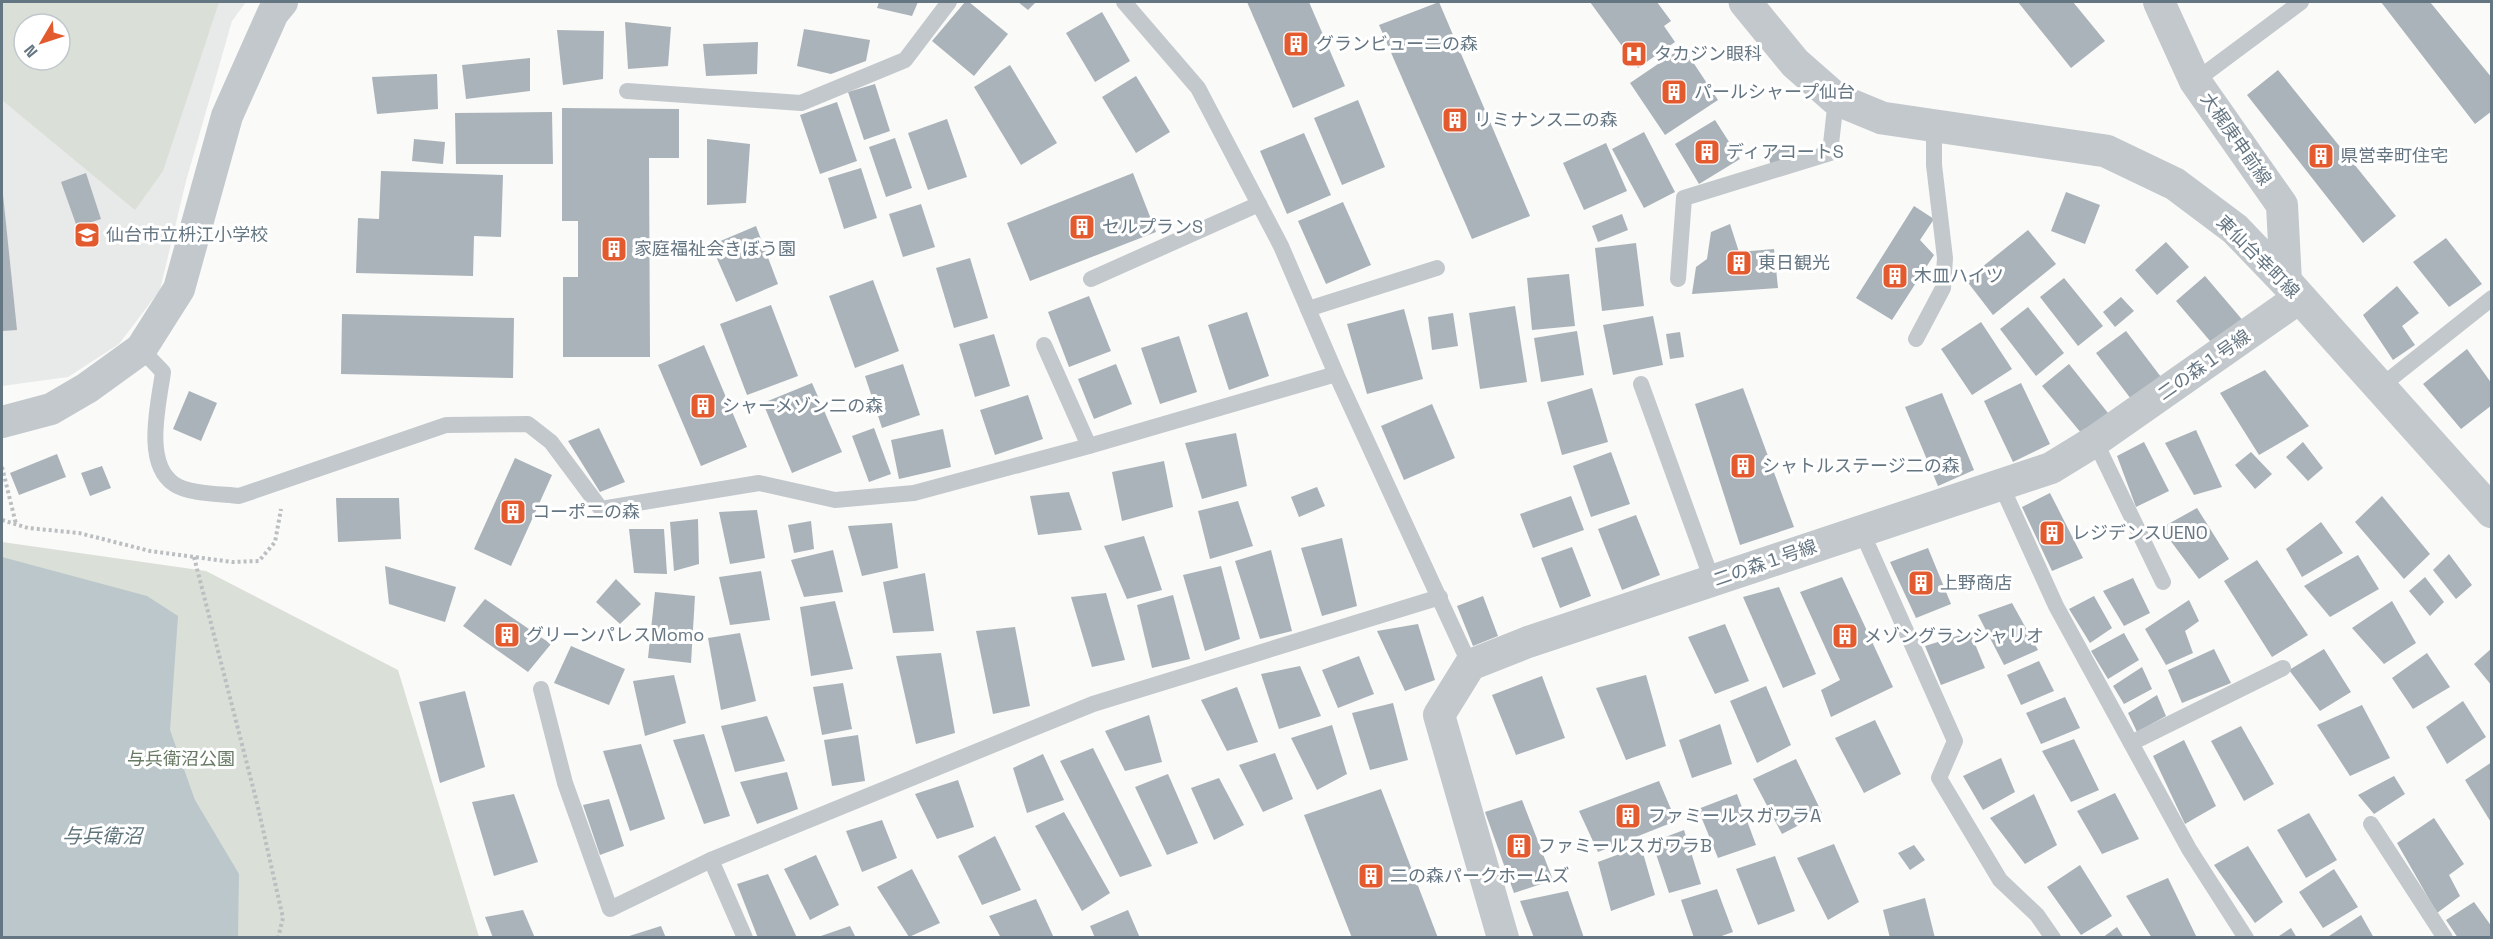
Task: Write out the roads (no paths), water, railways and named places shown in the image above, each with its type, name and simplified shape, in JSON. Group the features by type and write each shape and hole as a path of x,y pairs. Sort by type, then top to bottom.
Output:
{"street":[{"path":"2,422 51,409 87,388 141,349 179,289 227,116 273,13 282,2"},
{"name":"東仙台幸町線","path":"1745,2 1795,63 1836,99 1882,118 2106,152 2175,184 2235,229 2293,290 2492,512"},
{"name":"大梶庚申前線","path":"2159,2 2195,81 2282,205 2293,290"},
{"name":"二の森１号線","path":"1470,665 1528,642 2051,468 2095,441 2293,290"},
{"path":"1470,665 1438,715 1503,938"}],"lane":[{"path":"627,91 801,103 905,60 949,2"},
{"path":"1124,2 1198,88 1281,246 1336,374 1470,665"},
{"path":"2195,81 2301,2"},
{"path":"1678,279 1684,198 1830,153 1836,99"},
{"path":"1916,339 1943,288 1945,258 1934,165 1934,126"},
{"path":"1090,279 1259,204"},
{"path":"1308,309 1437,268"},
{"path":"2380,387 2492,298"},
{"path":"1044,345 1089,446"},
{"path":"141,349 163,372 154,436 159,464 174,484 203,492 239,496 446,425 528,424 551,442 601,509 759,483 835,500 914,493 1089,446 1336,374"},
{"path":"1641,384 1713,580"},
{"path":"2095,441 2163,582"},
{"path":"2001,485 2056,606 2189,849 2246,938"},
{"path":"1862,530 1955,741 1939,778 2000,880 2037,915 2053,938"},
{"path":"541,689 565,783 610,909 711,860 1093,704 1440,597"},
{"path":"2131,743 2283,668"},
{"path":"2371,824 2445,938"},
{"path":"711,860 745,938"}],"water":[{"name":"与兵衛沼","path":"2,557 147,596 178,616 170,730 195,800 239,874 238,937 2,937"}],"place":[{"name":"グランビューニの森","path":"1296,44"},
{"name":"タカジン眼科","path":"1634,54"},
{"name":"パールシャープ仙台","path":"1674,92"},
{"name":"リミナンス二の森","path":"1455,120"},
{"name":"ディアコートS","path":"1707,152"},
{"name":"県営幸町住宅","path":"2321,156"},
{"name":"セルプランS","path":"1082,227"},
{"name":"仙台市立枡江小学校","path":"87,235"},
{"name":"家庭福祉会きぼう園","path":"614,249"},
{"name":"東日観光","path":"1739,263"},
{"name":"木皿ハイツ","path":"1895,276"},
{"name":"シャーメゾン二の森","path":"703,406"},
{"name":"シャトルステージ二の森","path":"1743,466"},
{"name":"コーポ二の森","path":"513,512"},
{"name":"レジデンスUENO","path":"2052,533"},
{"name":"上野商店","path":"1921,583"},
{"name":"グリーンパレスMomo","path":"507,635"},
{"name":"メゾングランシャリオ","path":"1845,636"},
{"name":"ファミールスガワラA","path":"1628,816"},
{"name":"ファミールスガワラB","path":"1519,846"},
{"name":"二の森パークホームズ","path":"1371,876"}],"park label":[{"name":"与兵衛沼公園","path":"181,759"}]}
